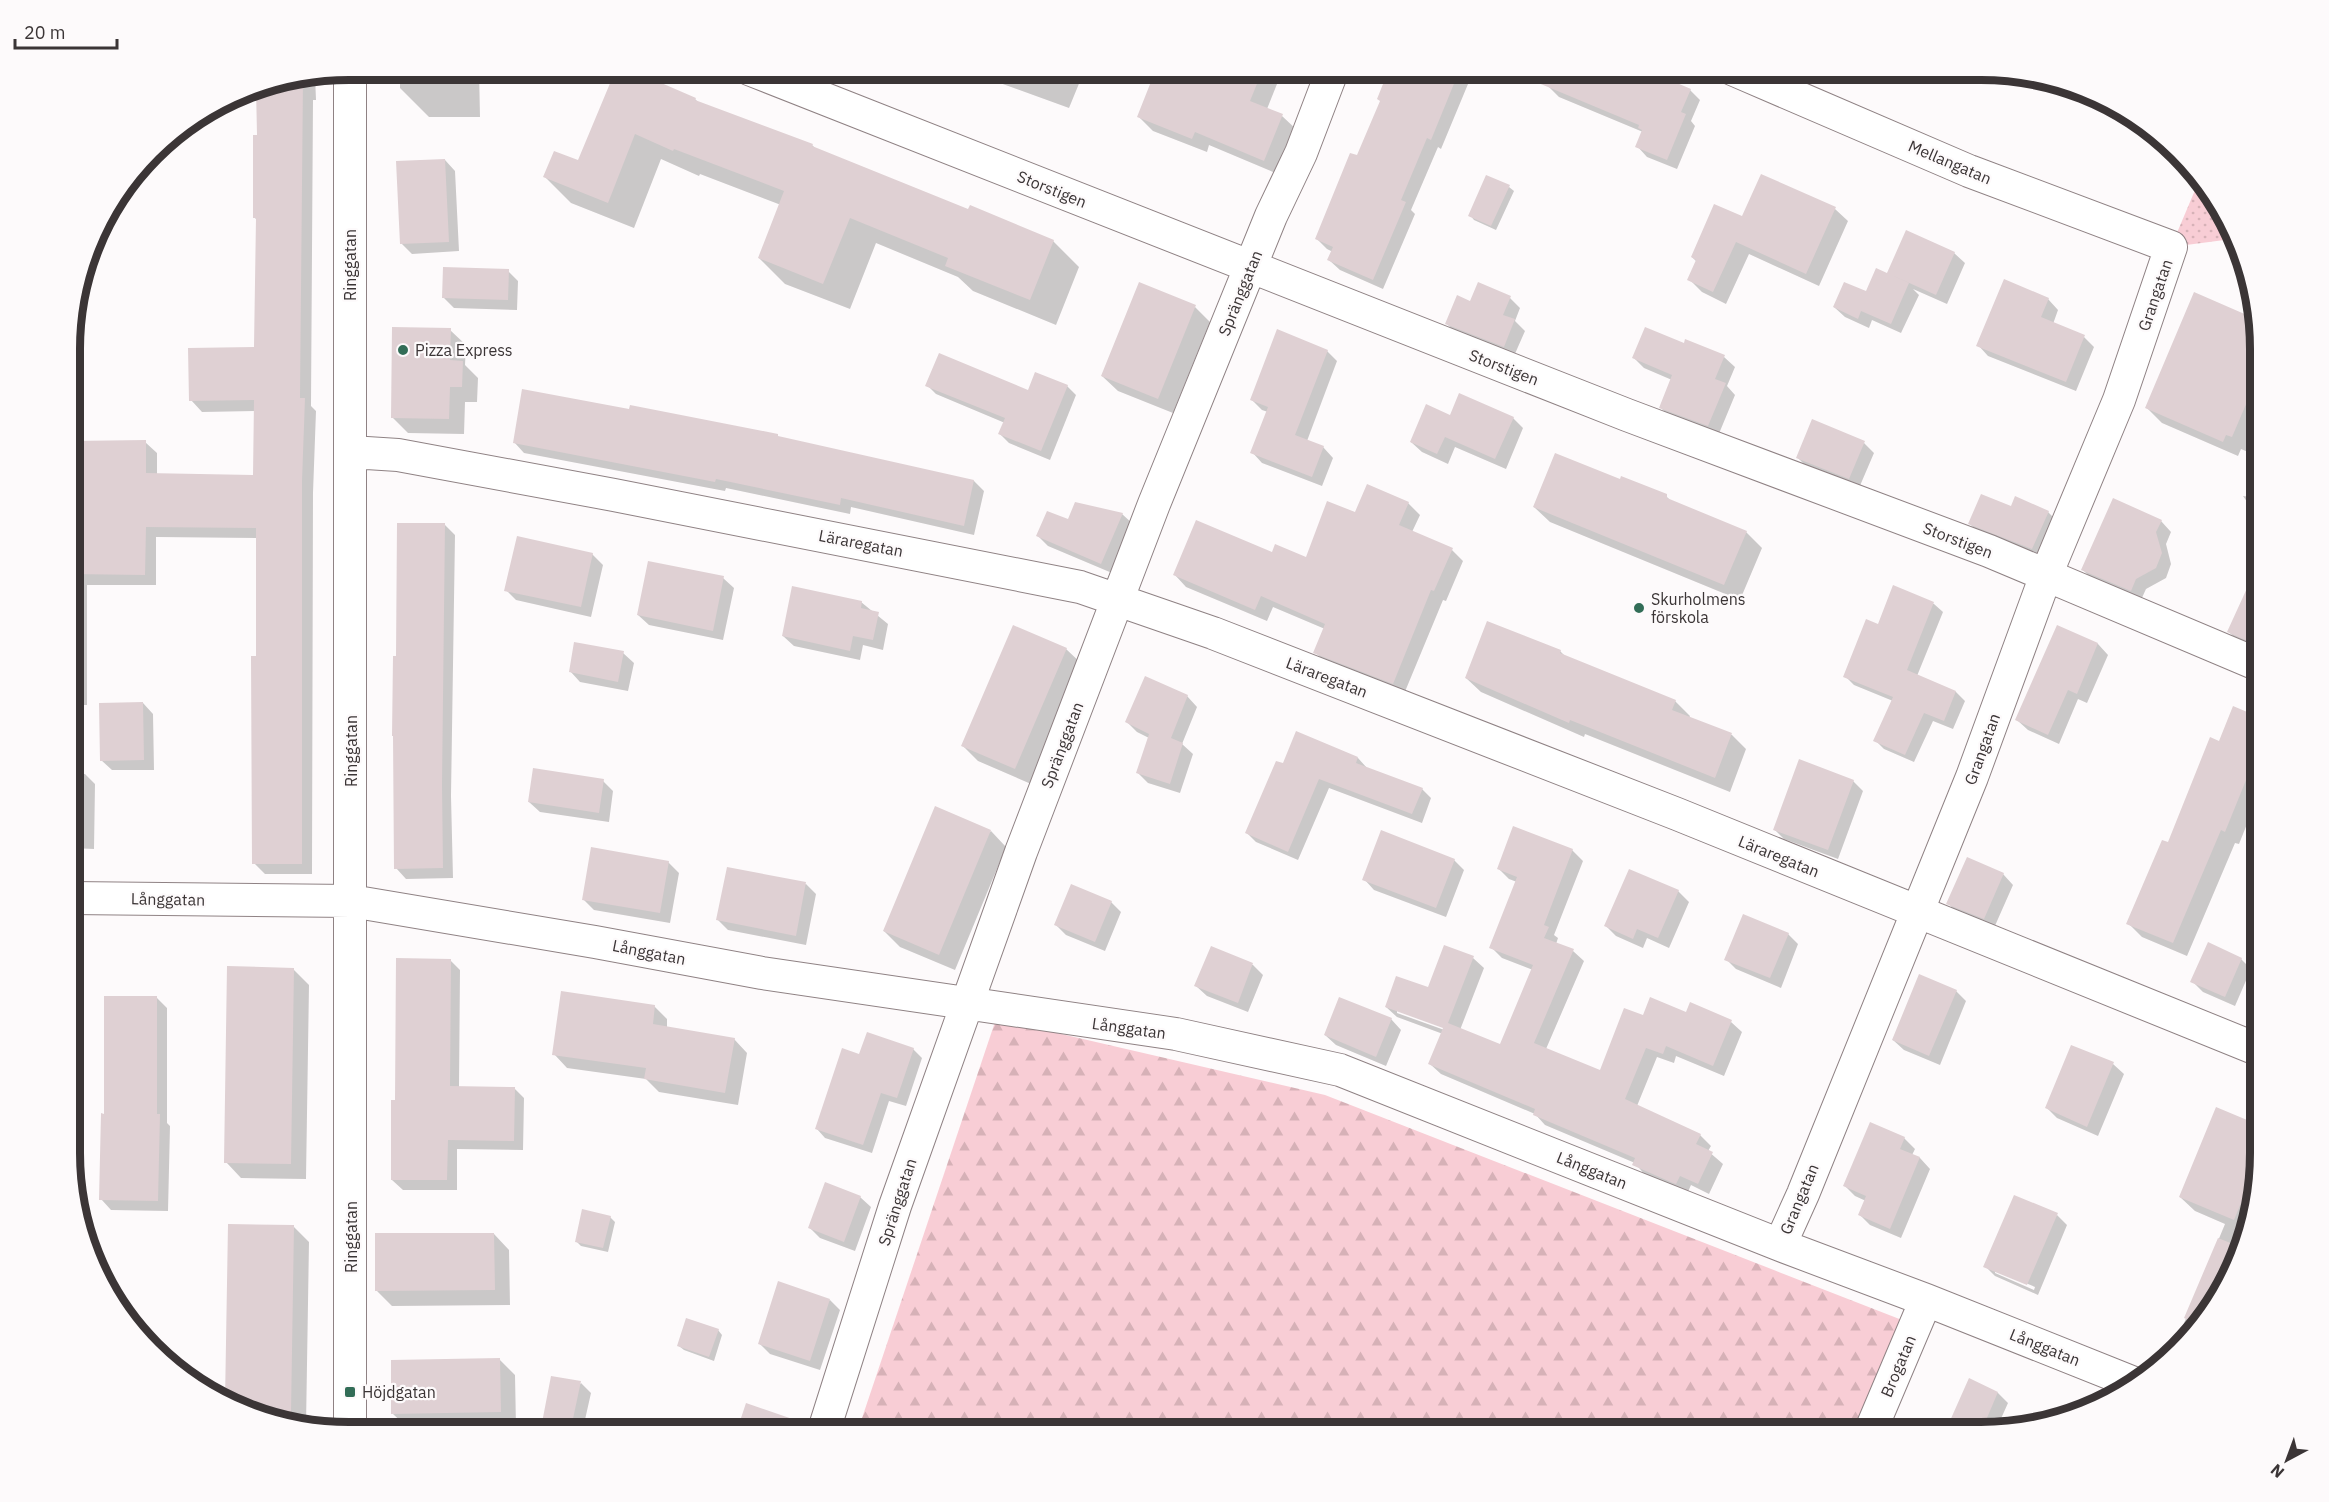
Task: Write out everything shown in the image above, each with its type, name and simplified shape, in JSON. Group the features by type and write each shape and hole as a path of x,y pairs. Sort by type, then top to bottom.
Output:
{"street":[{"name":"Ringgatan","path":"350,80 350,1422"},
{"name":"Storstigen","path":"777,80 1250,267 2046,575 2250,661"},
{"name":"Spränggatan","path":"826,1422 895,1206 966,1004 1118,599 1250,267 1301,153 1329,80"},
{"name":"Mellangatan","path":"1758,80 1969,171 2171,247"},
{"name":"Grangatan","path":"1779,1245 1803,1194 1972,777 2046,575 2119,400 2171,247"},
{"name":"Läraregatan","path":"351,452 398,455 1080,587 1224,637 1654,805 2250,1046"},
{"name":"Långgatan","path":"80,898 351,901 762,973 1176,1034 1340,1070 1779,1245 1926,1300 2126,1380"},
{"name":"Brogatan","path":"1874,1422 1926,1300"}],"green space":[{"path":"2196,188 2214,214 2227,240 2171,247"},
{"path":"996,1019 1325,1095 1902,1320 1859,1422 861,1422"}],"building":[{"path":"611,80 654,80 696,98 695,100 813,144 812,146 968,209 970,205 1054,240 1030,300 945,266 948,258 850,218 823,284 758,258 784,191 674,149 673,151 635,134 608,203 543,177 554,151 578,160"},
{"path":"1152,80 1259,80 1250,101 1283,114 1264,161 1195,132 1192,139 1137,117"},
{"path":"1385,80 1456,80 1431,140 1427,138 1401,200 1406,202 1373,280 1327,260 1333,247 1315,239 1350,153 1357,155 1380,101 1377,99"},
{"path":"1531,80 1670,80 1691,89 1681,112 1686,114 1667,160 1635,147 1642,130 1638,128 1639,125"},
{"path":"303,84 300,398 305,398 302,481 302,864 252,864 251,656 256,656 256,528 146,527 145,575 80,574 80,441 146,440 146,473 253,475 254,400 189,401 188,348 254,347 256,218 253,218 253,135 257,135 256,96"},
{"path":"445,159 449,242 400,244 396,161"},
{"path":"1761,174 1836,207 1806,274 1736,242 1713,292 1687,280 1696,260 1691,257 1714,204 1742,216"},
{"path":"1486,175 1510,185 1491,226 1468,216"},
{"path":"1906,230 1955,252 1936,295 1887,273"},
{"path":"443,267 509,269 508,300 442,298"},
{"path":"1876,268 1909,283 1891,324 1861,311 1858,319 1833,307 1844,282 1866,291"},
{"path":"2004,279 2049,298 2041,317 2085,335 2066,382 1976,346"},
{"path":"1139,282 1196,305 1158,399 1101,376"},
{"path":"1478,282 1511,296 1503,315 1515,319 1504,347 1445,324 1457,295 1470,301"},
{"path":"2194,292 2247,315 2250,395 2232,437 2226,435 2223,442 2145,408"},
{"path":"392,327 451,328 450,360 463,361 462,387 450,387 449,419 391,418"},
{"path":"1645,327 1684,343 1685,339 1725,355 1715,379 1726,383 1708,426 1659,408 1672,375 1632,358"},
{"path":"1277,329 1328,350 1295,435 1324,446 1312,477 1250,453 1268,407 1250,400"},
{"path":"939,353 1028,390 1035,372 1068,385 1041,451 998,434 1005,418 925,386"},
{"path":"522,389 629,409 630,405 778,434 778,436 974,480 964,526 841,498 840,505 716,479 715,482 513,443"},
{"path":"1459,393 1514,417 1495,459 1445,437 1437,454 1410,442 1426,404 1450,415"},
{"path":"1812,419 1865,441 1849,479 1796,458"},
{"path":"1555,453 1620,479 1621,476 1667,494 1667,498 1747,531 1724,585 1533,507"},
{"path":"1367,484 1409,502 1399,525 1453,548 1434,591 1431,590 1393,684 1313,653 1325,624 1261,596 1255,610 1173,575 1196,520 1272,552 1275,544 1306,557 1327,501 1355,512"},
{"path":"1981,494 2011,506 2015,496 2049,511 2032,549 1968,524"},
{"path":"2113,498 2162,520 2156,532 2162,553 2156,568 2136,579 2131,591 2081,570"},
{"path":"1075,502 1123,513 1101,564 1036,536 1047,511 1068,519"},
{"path":"397,523 445,523 443,868 394,869 392,736 393,656 396,656"},
{"path":"517,536 593,553 581,607 504,591"},
{"path":"648,561 724,576 713,631 637,615"},
{"path":"2250,582 2250,642 2227,632"},
{"path":"1893,585 1934,602 1907,670 1956,691 1944,721 1924,713 1905,755 1873,741 1893,697 1843,677 1866,619 1878,624"},
{"path":"792,586 862,601 861,608 879,612 873,640 853,636 850,651 782,636"},
{"path":"1487,621 1676,700 1672,710 1732,733 1715,778 1570,720 1569,723 1465,678"},
{"path":"1013,625 1067,648 1015,769 961,746"},
{"path":"2057,625 2098,643 2077,694 2068,690 2048,735 2015,720"},
{"path":"574,642 624,651 618,682 569,672"},
{"path":"1145,676 1188,695 1171,738 1183,743 1170,784 1136,773 1149,734 1125,722"},
{"path":"143,702 144,760 100,761 99,703"},
{"path":"2233,706 2250,713 2250,770 2225,832 2221,830 2173,943 2126,924 2162,840 2168,842 2210,737 2219,741"},
{"path":"1296,731 1358,757 1356,763 1423,788 1412,814 1319,779 1288,852 1245,833 1276,761 1283,763"},
{"path":"1799,759 1854,780 1828,850 1773,830"},
{"path":"533,768 604,779 599,813 528,802"},
{"path":"935,806 991,830 939,955 883,931"},
{"path":"1513,826 1573,849 1544,925 1549,927 1544,938 1574,949 1534,1043 1600,1070 1624,1008 1643,1015 1650,997 1686,1012 1690,1002 1732,1020 1713,1066 1666,1046 1663,1054 1646,1048 1625,1099 1701,1134 1696,1144 1713,1152 1698,1184 1680,1176 1676,1184 1632,1165 1635,1158 1533,1115 1535,1109 1428,1064 1443,1028 1385,1007 1396,976 1428,987 1444,945 1474,956 1448,1023 1500,1044 1533,965 1489,948 1517,877 1497,869"},
{"path":"1381,830 1455,859 1436,908 1362,880"},
{"path":"591,847 669,861 660,913 582,900"},
{"path":"1967,857 2004,873 1984,919 1946,904"},
{"path":"727,867 806,882 796,936 716,920"},
{"path":"1629,869 1679,890 1658,938 1637,929 1633,939 1604,926"},
{"path":"1071,884 1112,901 1095,942 1054,925"},
{"path":"1743,914 1789,933 1770,978 1724,960"},
{"path":"2208,942 2242,958 2225,997 2190,982"},
{"path":"1211,946 1253,963 1238,1003 1194,986"},
{"path":"396,958 451,959 450,1086 515,1087 514,1141 448,1140 447,1180 391,1180 391,1100 395,1100"},
{"path":"227,966 294,968 291,1164 224,1163"},
{"path":"1919,974 1957,990 1929,1056 1892,1040"},
{"path":"561,991 655,1005 653,1024 735,1038 725,1093 644,1079 646,1068 552,1055"},
{"path":"104,996 157,996 157,1114 160,1114 158,1201 99,1200 101,1113 104,1114"},
{"path":"1339,997 1392,1018 1376,1057 1324,1035"},
{"path":"867,1032 914,1048 897,1098 881,1093 863,1145 815,1129 842,1048 859,1054"},
{"path":"2071,1045 2114,1062 2087,1127 2045,1108"},
{"path":"2216,1107 2250,1121 2247,1188 2234,1220 2179,1197"},
{"path":"1870,1122 1905,1137 1900,1149 1920,1157 1890,1229 1858,1215 1866,1196 1843,1186"},
{"path":"825,1182 861,1196 844,1242 808,1228"},
{"path":"2014,1195 2058,1213 2027,1285 1983,1267"},
{"path":"582,1209 611,1216 603,1248 575,1242"},
{"path":"228,1224 294,1225 291,1413 278,1413 262,1408 225,1393"},
{"path":"375,1233 494,1233 495,1290 375,1291"},
{"path":"2218,1238 2234,1244 2222,1273 2204,1303 2191,1321 2184,1318"},
{"path":"778,1281 830,1299 810,1361 758,1344"},
{"path":"686,1318 719,1329 709,1357 677,1346"},
{"path":"500,1358 501,1412 391,1414 391,1360"},
{"path":"551,1376 581,1381 572,1422 542,1422"},
{"path":"1969,1378 1998,1392 1985,1422 1949,1422"},
{"path":"746,1403 801,1422 740,1422"}],"place":[{"name":"Pizza Express","path":"403,350"},
{"name":"Skurholmens förskola","path":"1639,608"},
{"name":"Höjdgatan","path":"350,1392"}]}
